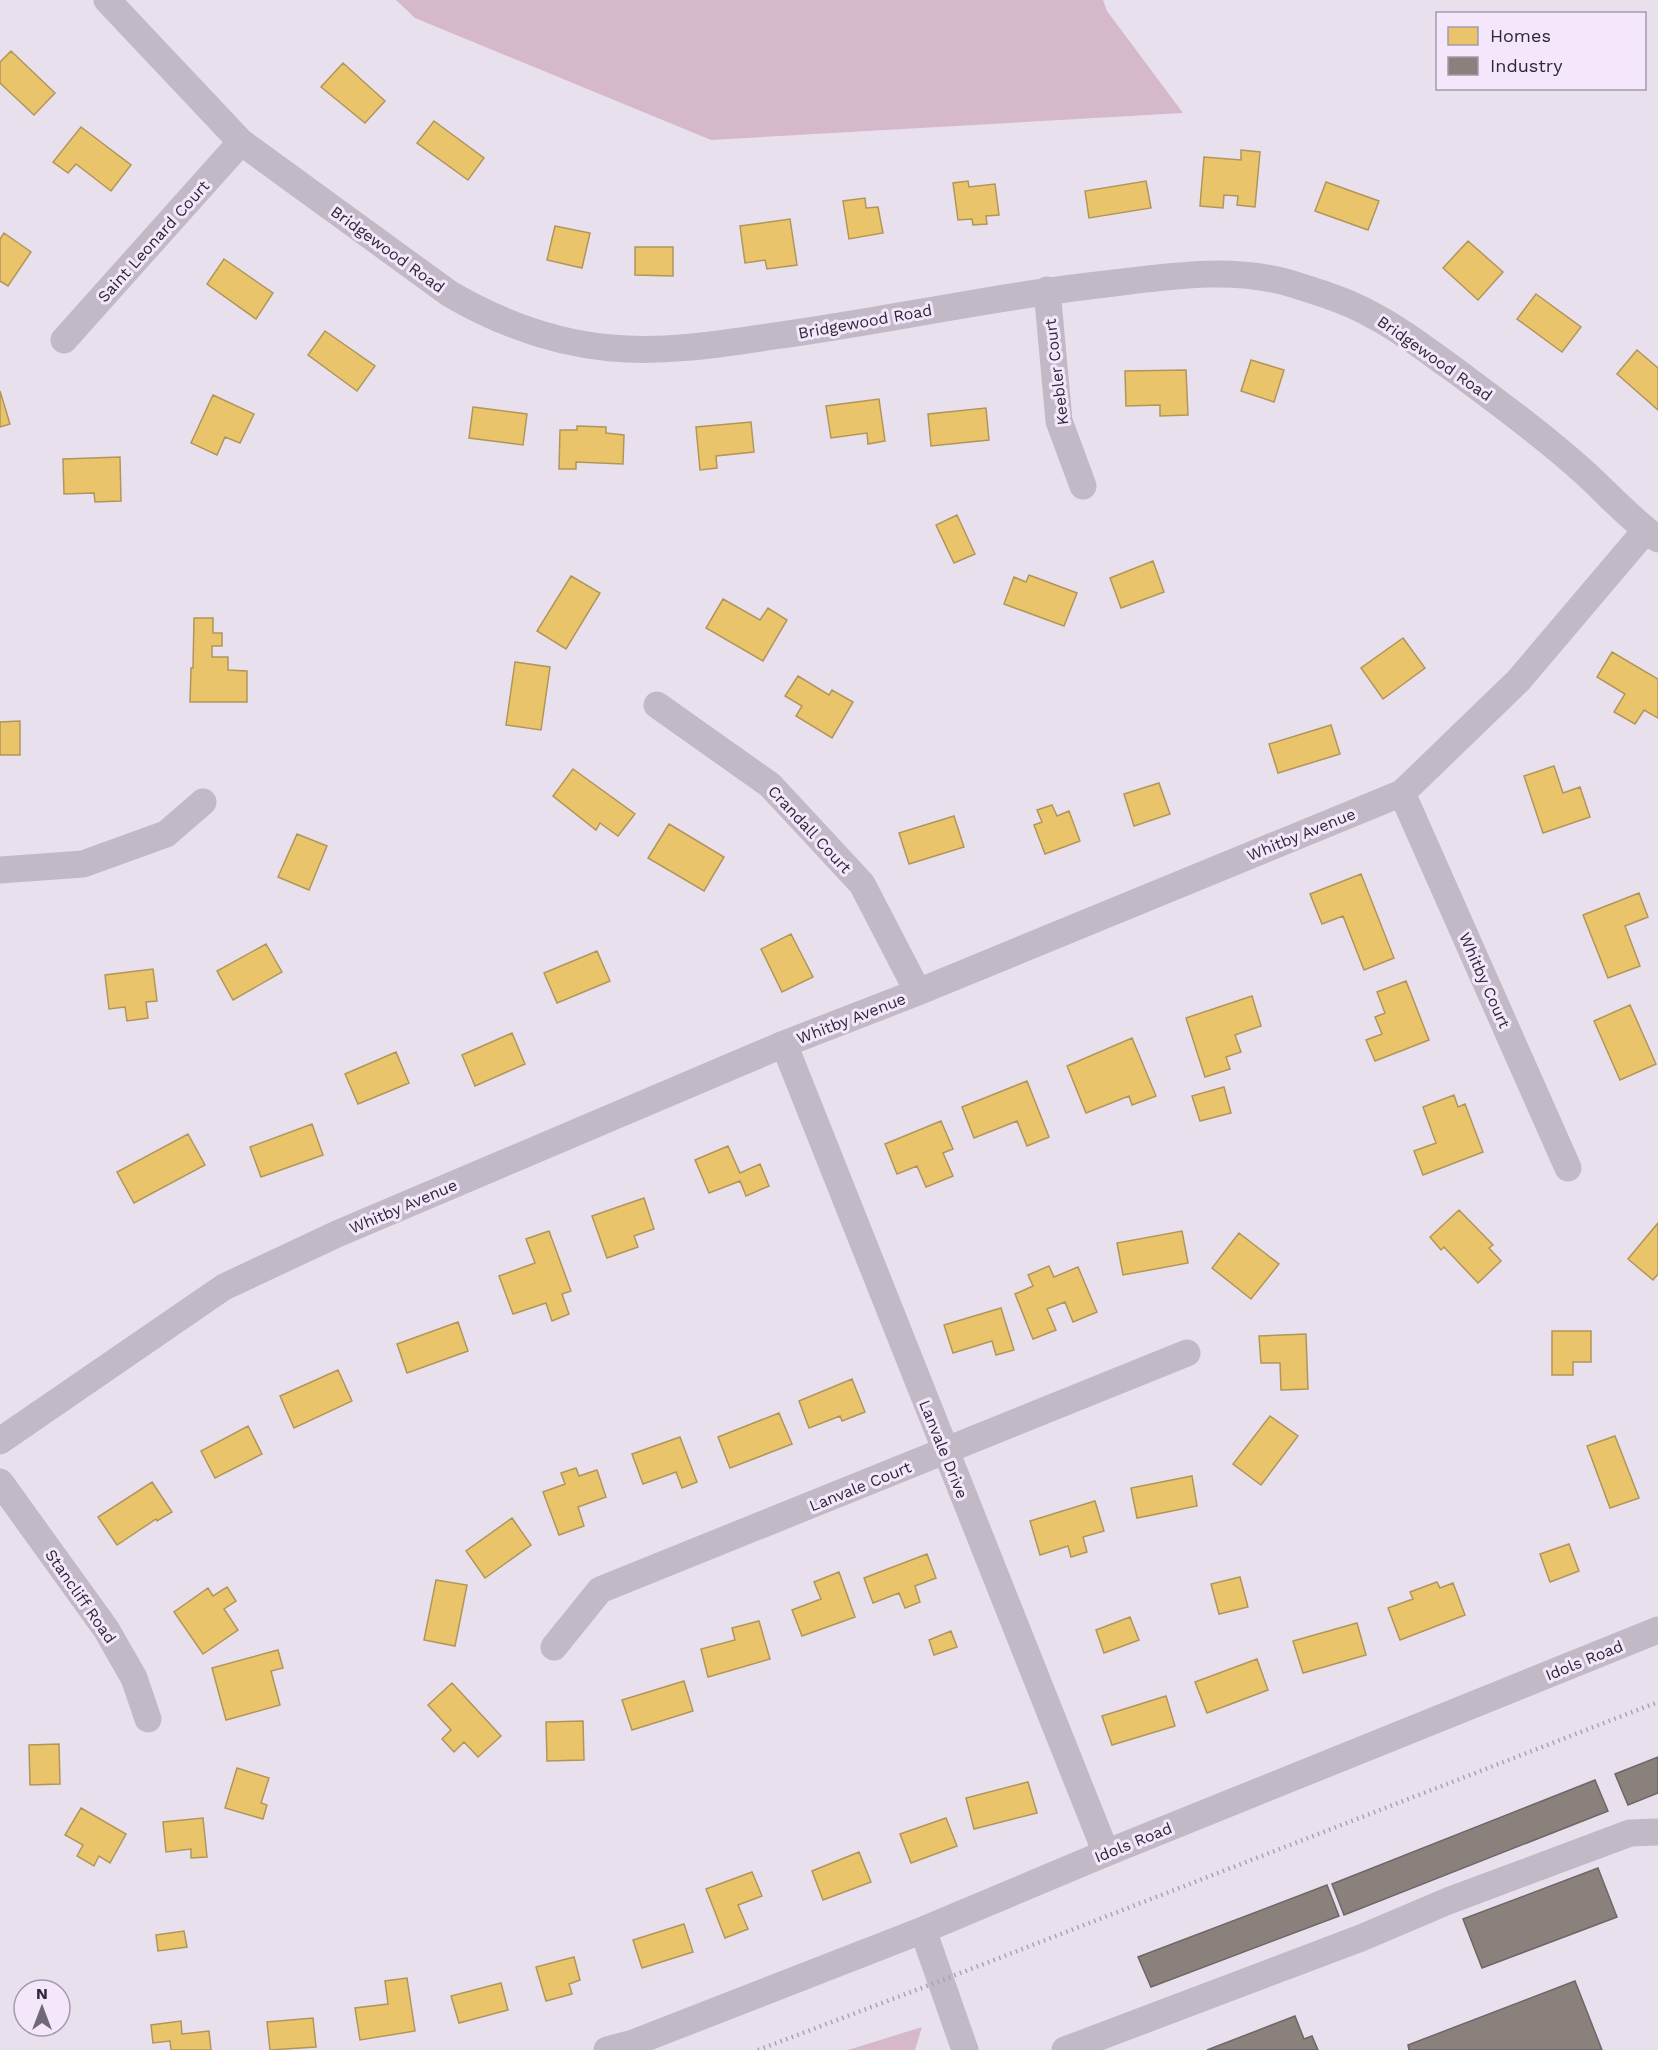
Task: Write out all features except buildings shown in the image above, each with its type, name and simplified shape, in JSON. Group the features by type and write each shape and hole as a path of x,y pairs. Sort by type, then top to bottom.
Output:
{"street":[{"name":"Bridgewood Road","path":"107,0 241,142 450,294 483,313 517,327 563,340 610,348 656,350 806,332 1047,290 1144,279 1210,274 1247,276 1284,282 1330,296 1373,315 1405,334 1504,406 1584,472 1652,535"},
{"name":"Saint Leonard Court","path":"64,340 241,142"},
{"name":"Keebler Court","path":"1047,290 1059,421 1083,486"},
{"name":"Whitby Avenue","path":"0,1441 224,1287 337,1234 784,1044 918,993 1402,793 1518,681 1652,535"},
{"name":"Crandall Court","path":"657,705 770,784 862,884 918,993"},
{"name":"Whitby Court","path":"1402,793 1568,1168"},
{"path":"0,870 84,864 166,834 203,802"},
{"name":"Lanvale Drive","path":"784,1044 1106,1853"},
{"name":"Lanvale Court","path":"554,1647 600,1590 1187,1353"},
{"name":"Stancliff Road","path":"0,1482 106,1629 134,1678 148,1719"},
{"name":"Idols Road","path":"607,2050 633,2043 923,1930 1106,1853 1658,1630"},
{"path":"1065,2050 1361,1938 1448,1900 1630,1833 1658,1832"},
{"path":"923,1930 964,2050"}],"shaded area":[{"path":"396,0 1103,0 1107,11 1183,113 711,140 415,18"},
{"path":"922,2027 915,2050 848,2050"}],"railway":[{"path":"758,2050 1658,1702"}]}
